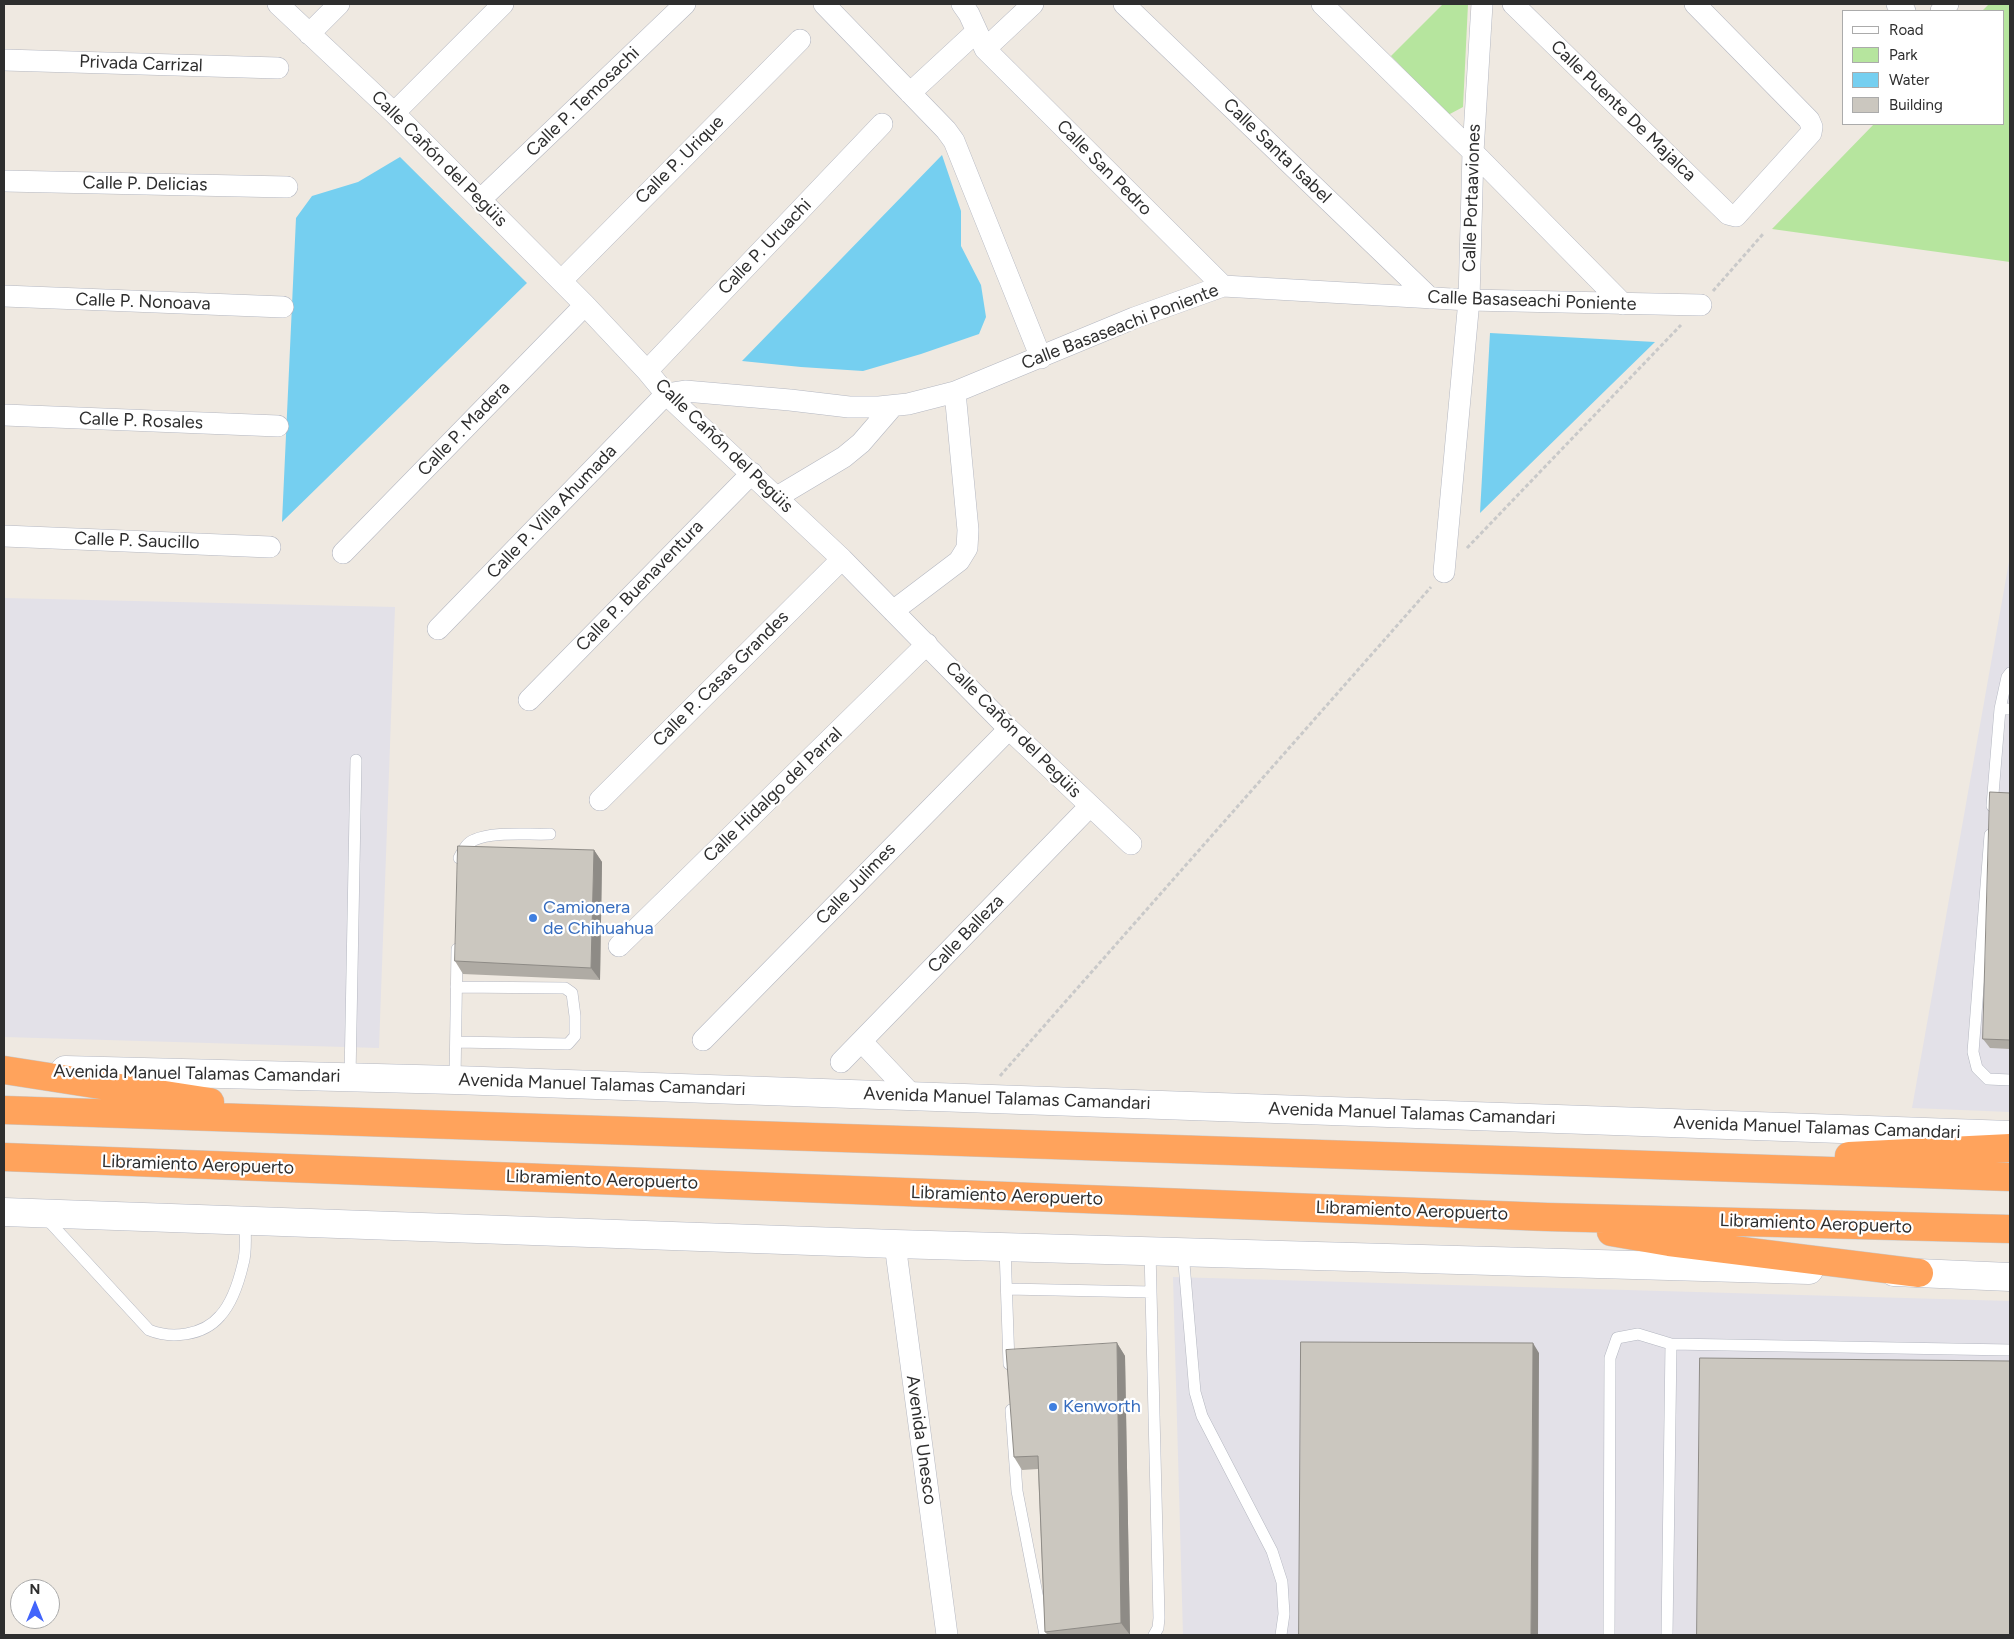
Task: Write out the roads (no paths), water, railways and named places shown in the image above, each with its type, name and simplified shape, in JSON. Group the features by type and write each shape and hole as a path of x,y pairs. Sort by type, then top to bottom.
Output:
{"highway":[{"path":"4,1069 330,1120"},
{"path":"4,1110 2010,1177"},
{"path":"1714,1168 1832,1156 2010,1148"},
{"name":"Libramiento Aeropuerto","path":"4,1157 1547,1216 2010,1229"},
{"path":"1547,1216 1606,1231 1669,1242 1919,1273"}],"main road":[{"name":"Avenida Manuel Talamas Camandari","path":"4,1069 455,1080 2010,1135"},
{"path":"4,1212 895,1244 2010,1277"}],"street":[{"name":"Calle Cañón del Pegüis","path":"278,4 394,113 586,305 666,394 777,496 842,559 1009,728 1130,844"},
{"path":"309,34 339,4"},
{"path":"394,113 503,4"},
{"name":"Calle P. Temosachi","path":"480,200 686,4"},
{"path":"824,4 946,130 954,141 1042,358"},
{"path":"962,4 969,14 980,41"},
{"path":"910,93 1033,4"},
{"name":"Calle Santa Isabel","path":"1124,4 1430,298"},
{"path":"1322,4 1473,152 1623,304"},
{"name":"Calle Portaaviones","path":"1444,572 1469,300 1473,152 1482,4"},
{"name":"Calle Puente De Majalca","path":"1513,4 1728,214 1734,216 1739,214 1811,133 1812,127 1809,120 1695,4"},
{"name":"Calle P. Urique","path":"561,281 800,40"},
{"name":"Calle San Pedro","path":"980,41 1223,286"},
{"name":"Privada Carrizal","path":"4,60 278,68"},
{"name":"Calle P. Uruachi","path":"647,371 882,124"},
{"name":"Calle P. Delicias","path":"4,181 287,188"},
{"name":"Calle Basaseachi Poniente","path":"666,394 685,391 848,407 893,406 955,392 1042,358 1134,318 1223,286 1469,300 1701,305"},
{"name":"Calle P. Nonoava","path":"4,296 283,307"},
{"name":"Calle P. Madera","path":"343,553 586,305"},
{"path":"893,610 959,561 967,548 968,530 955,392"},
{"name":"Calle P. Villa Ahumada","path":"438,629 666,394"},
{"path":"777,496 844,457 861,443 893,406"},
{"name":"Calle P. Rosales","path":"4,415 278,426"},
{"name":"Calle P. Buenaventura","path":"529,700 752,473"},
{"name":"Calle P. Saucillo","path":"4,536 270,547"},
{"name":"Calle P. Casas Grandes","path":"600,800 842,559"},
{"name":"Calle Hidalgo del Parral","path":"619,946 927,644"},
{"name":"Calle Julimes","path":"703,1040 1009,728"},
{"name":"Calle Balleza","path":"841,1062 1090,806"},
{"path":"862,1042 913,1096"},
{"name":"Avenida Unesco","path":"895,1244 947,1635"}],"lane":[{"path":"2010,673 2007,677 2005,709 1991,822 1973,1052 1977,1068 1988,1079 2010,1080"},
{"path":"350,1077 356,760"},
{"path":"458,868 459,858 465,846 474,840 490,836 550,834"},
{"path":"455,1080 457,938"},
{"path":"456,988 565,988 572,993 575,1016 575,1036 568,1044 456,1042"},
{"path":"43,1214 149,1330 161,1335 178,1336 204,1329 220,1316 234,1291 244,1262 245,1221"},
{"path":"1005,1247 1010,1375"},
{"path":"1150,1251 1159,1618 1158,1628 1154,1635"},
{"path":"1183,1252 1195,1392 1202,1416 1272,1551 1282,1582 1284,1614 1281,1635"},
{"path":"1007,1289 1151,1292"},
{"path":"1610,1635 1610,1358 1617,1338 1638,1334 1671,1344 2010,1350"},
{"path":"1667,1635 1671,1344"},
{"path":"1010,1394 1017,1491 1045,1635"}],"water":[{"path":"942,155 961,211 961,246 981,285 986,317 979,334 863,371 742,361"},
{"path":"400,157 527,283 282,522 296,218 312,196 358,182"},
{"path":"1490,333 1655,342 1480,513"}],"place":[{"name":"Camionera de Chihuahua","path":"533,918"},
{"name":"Kenworth","path":"1053,1407"}]}
